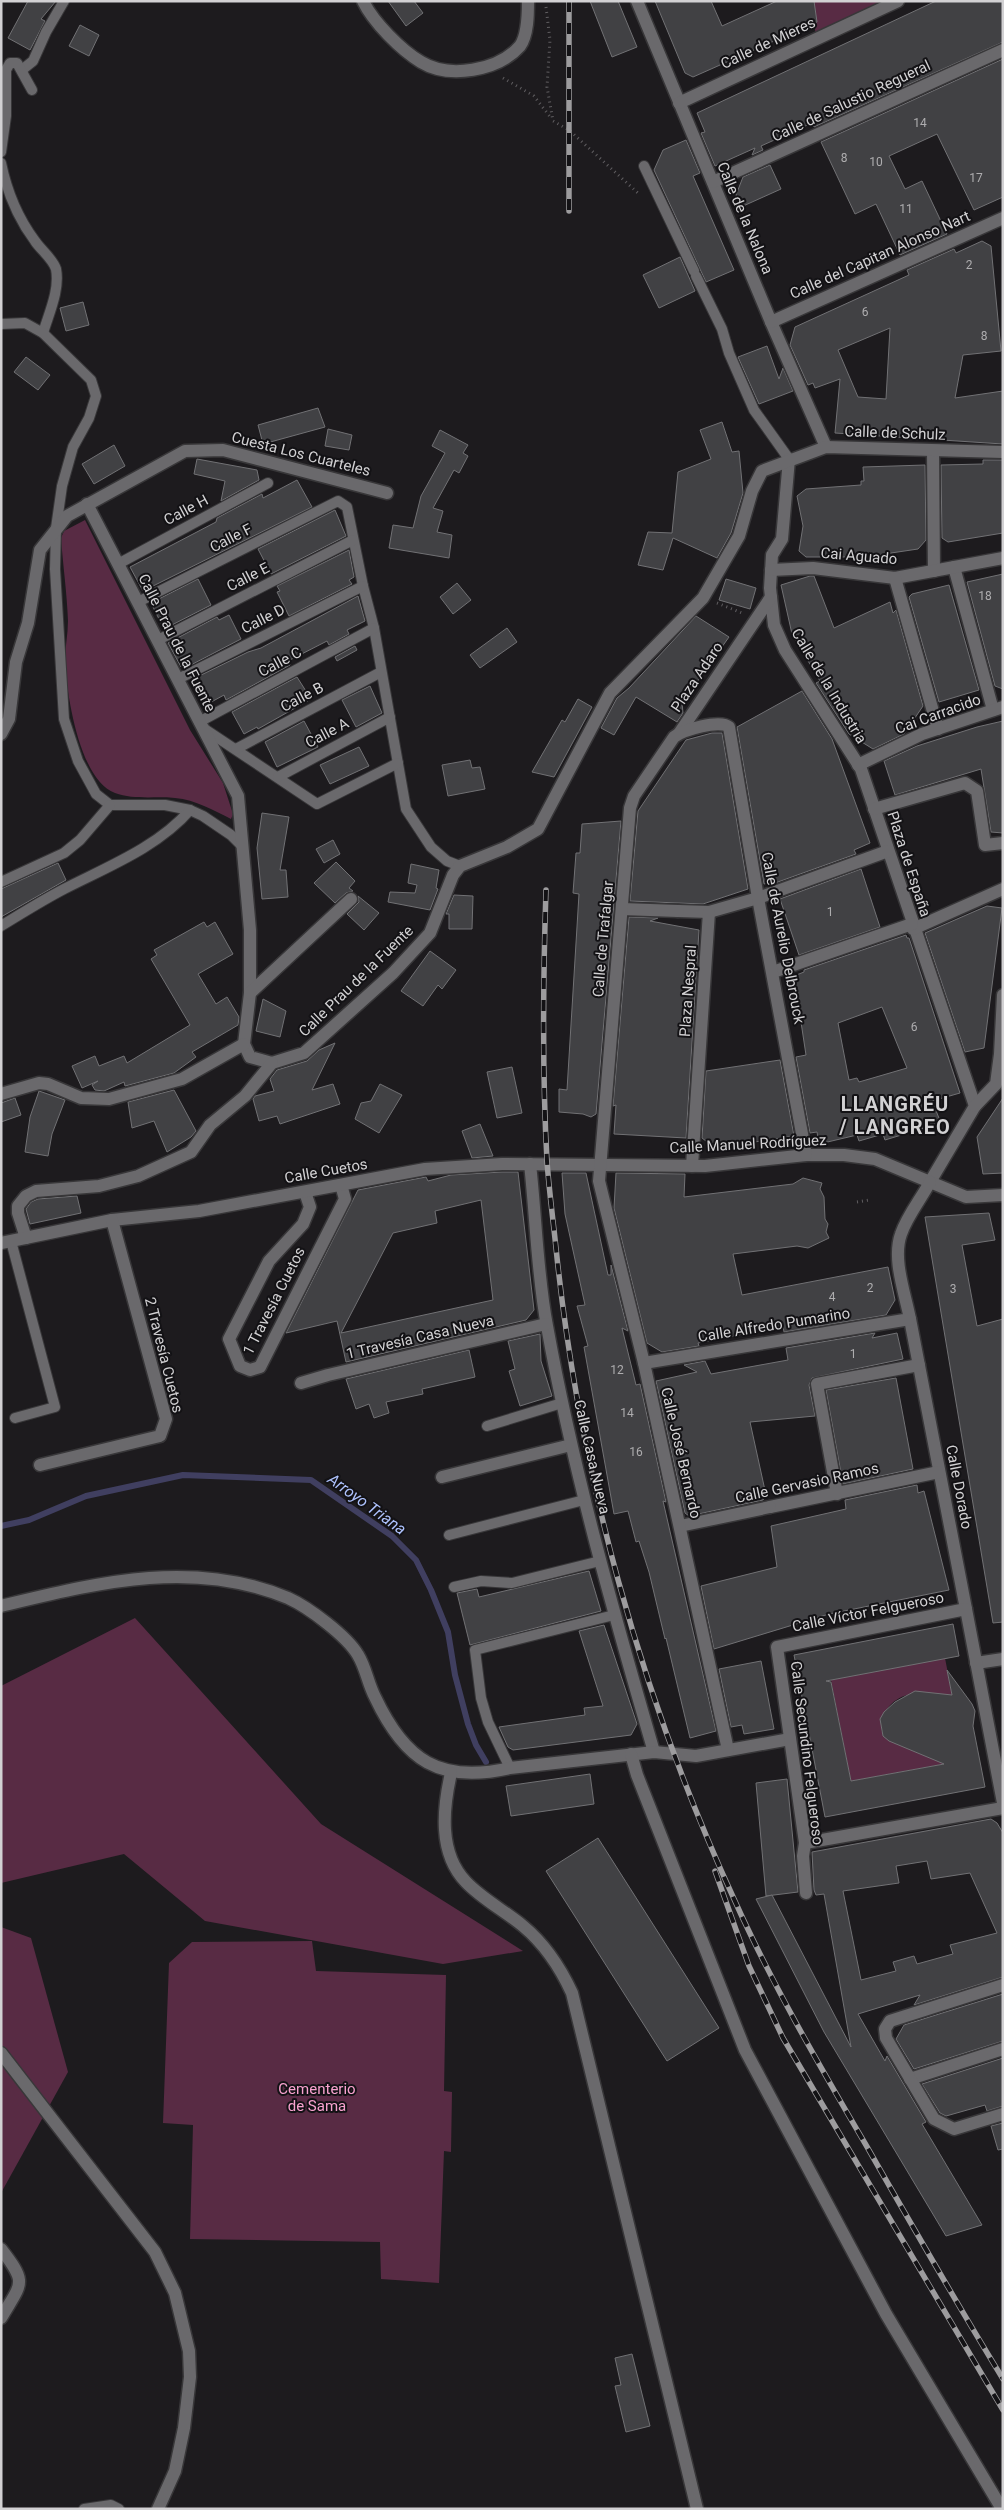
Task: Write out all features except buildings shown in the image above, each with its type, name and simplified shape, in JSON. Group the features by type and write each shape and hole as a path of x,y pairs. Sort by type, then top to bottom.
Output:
{"street":[{"path":"363,1 398,44 422,62 448,71 486,67 506,57 521,44 528,20 528,1"},
{"name":"Calle de la Nalona","path":"637,1 771,322 826,447"},
{"name":"Calle de Mieres","path":"679,103 898,1"},
{"name":"Calle de Salustio Regueral","path":"713,182 1003,50"},
{"name":"Calle del Capitan Alonso Nart","path":"771,322 1003,218"},
{"name":"Calle de Schulz","path":"789,459 826,447 1003,452"},
{"name":"Cuesta Los Cuarteles","path":"1,734 9,719 16,662 28,623 40,550 67,516 185,451 223,450 387,493"},
{"path":"933,451 934,571"},
{"path":"460,866 507,847 538,829 610,693 703,598 739,536 752,491 762,471 789,459"},
{"name":"Calle de la Industria","path":"789,459 782,539 772,556 770,592 774,625 785,650 859,767 874,808"},
{"name":"Calle Prau de la Fuente","path":"87,504 238,796 250,930 250,993 244,1044"},
{"name":"Cai Aguado","path":"771,570 813,568 895,578 1003,558"},
{"path":"954,567 998,709"},
{"path":"895,578 938,729"},
{"name":"Plaza Adaro","path":"680,732 756,618 770,592"},
{"name":"Cai Carracido","path":"859,767 938,729 998,709"},
{"name":"Plaza Adaro","path":"680,732 720,723 729,727"},
{"name":"Calle de Aurelio Delbrouck","path":"729,727 758,898 806,1155"},
{"name":"Calle de Trafalgar","path":"599,1165 630,808 644,782 674,737 680,732"},
{"name":"Plaza de España","path":"1003,843 985,846 977,791 965,782 874,808 914,930 1003,889"},
{"path":"622,909 709,912 758,898 888,851"},
{"name":"Calle Prau de la Fuente","path":"272,1063 304,1053 393,973 430,933 453,875 460,866"},
{"path":"250,993 351,899"},
{"name":"Plaza Nespral","path":"692,1166 709,912"},
{"path":"773,972 914,930 975,1106"},
{"name":"Calle Dorado","path":"1003,995 1000,1054 996,1084 975,1106 930,1182 898,1242 898,1256 1003,1803"},
{"path":"1,1094 39,1083 48,1084 81,1098 109,1099 182,1079 244,1044 250,1057 272,1063 245,1096 210,1125 191,1152 138,1176 99,1186 36,1191 26,1196 18,1206 18,1213 26,1238"},
{"name":"Calle Manuel Rodríguez","path":"547,1164 692,1166 806,1155 844,1155 875,1159 966,1197 1003,1195"},
{"name":"Calle Casa Nueva","path":"530,1164 546,1324 562,1403 584,1500 614,1615 654,1752"},
{"name":"Calle Cuetos","path":"6,1242 112,1220 199,1211 440,1167 547,1164"},
{"name":"Calle José Bernardo","path":"599,1165 599,1181 644,1363 728,1750"},
{"name":"1 Travesía Cuetos","path":"305,1192 310,1207 303,1224 269,1261 228,1339 240,1366 250,1370 260,1367 345,1198 341,1185"},
{"name":"2 Travesía Cuetos","path":"40,1465 160,1436 166,1420 112,1220"},
{"name":"Calle Alfredo Pumarino","path":"644,1363 910,1319"},
{"name":"1 Travesía Casa Nueva","path":"301,1383 546,1324"},
{"path":"837,1494 818,1384 919,1365"},
{"path":"442,1477 571,1445"},
{"name":"Calle Gervasio Ramos","path":"680,1526 939,1472"},
{"path":"1,1606 72,1589 135,1578 197,1577 242,1584 288,1599 326,1622 358,1654 375,1698 397,1734 422,1761 451,1773 489,1773 510,1768 654,1752 696,1756 790,1739"},
{"name":"Calle Víctor Felgueroso","path":"778,1647 966,1609"},
{"name":"Calle Secundino Felgueroso","path":"778,1647 805,1843 803,1856 806,1893"},
{"path":"976,1663 1003,1658"},
{"path":"631,1754 637,1775 745,2050 886,2314 1002,2509"},
{"path":"451,1773 444,1826 446,1843 452,1861 464,1881 524,1926 542,1944 560,1967 572,1993 697,2509"},
{"path":"805,1843 1003,1808"},
{"path":"1003,1985 890,2021 885,2029 886,2038 934,2119 944,2126 954,2129 1003,2114"},
{"path":"910,2078 1003,2049"},
{"path":"1,2053 155,2252 175,2293 189,2351 190,2377 184,2428 175,2471 158,2509"},
{"path":"1,2249 19,2272 20,2280 18,2288 1,2318"}],"lane":[{"path":"23,69 33,61 46,32 64,1"},
{"path":"1,152 6,116 6,70 10,63 17,63 23,69 32,90"},
{"path":"1,163 6,187 16,212 35,241 55,266 57,285 43,333"},
{"path":"644,166 722,329 729,353 754,410 789,459"},
{"path":"1,324 25,323 43,333 91,380 96,396 89,418 73,447 62,486 56,528 54,569 64,719 78,761 96,794 110,805 165,805 190,810 203,816 231,835 241,845"},
{"name":"Calle H","path":"118,564 268,483"},
{"name":"Calle F","path":"138,602 338,501 347,507 353,540"},
{"path":"353,540 362,586 374,628 406,810 431,847 447,861 460,866"},
{"name":"Calle E","path":"158,640 353,540"},
{"name":"Calle D","path":"178,679 362,586"},
{"name":"Calle C","path":"201,724 374,628"},
{"name":"Calle B","path":"236,749 381,672"},
{"name":"Calle A","path":"278,777 390,716"},
{"path":"201,724 317,804 398,763"},
{"path":"1,882 64,853 80,840 110,805"},
{"path":"1,926 64,889 100,873 143,847 179,822 190,810"},
{"path":"6,1242 55,1406 16,1418"},
{"path":"487,1426 562,1403"},
{"path":"449,1535 584,1500"},
{"path":"454,1587 480,1581 512,1583 600,1561"},
{"path":"510,1768 488,1722 481,1698 475,1650 614,1615"},
{"path":"84,2509 111,2506 119,2509"}],"path":[{"path":"546,1 550,40 547,87 553,121"},
{"path":"486,67 534,96 545,107 553,121 569,130 642,197"},
{"path":"703,598 756,618"},
{"path":"857,1202 869,1200"}],"green space":[{"path":"812,1 898,1 816,39"},
{"path":"85,520 190,730 223,783 233,814 231,819 204,806 183,799 137,797 115,793 103,785 93,772 85,756 73,718 65,667 68,621 61,538 64,531"},
{"path":"135,1618 321,1824 523,1951 443,1964 205,1921 124,1854 1,1883 1,1686"},
{"path":"945,1658 953,1700 922,1694 901,1697 889,1706 885,1713 882,1720 883,1736 965,1760 851,1781 831,1680"},
{"path":"1,1927 31,1938 68,2072 1,2193"},
{"name":"Cementerio de Sama","path":"312,1941 316,1971 446,1975 444,2091 452,2092 451,2152 444,2151 439,2283 381,2279 380,2242 190,2239 193,2125 163,2123 169,1963 192,1942"}],"waterway":[{"name":"Arroyo Triana","path":"1,1526 29,1520 86,1496 183,1475 311,1480 392,1536 416,1560 431,1590 448,1632 455,1675 468,1724 476,1745 486,1762"}],"railway":[{"path":"569,1 569,211"},
{"path":"546,890 544,958 545,1127 550,1194 566,1332 580,1416 598,1499 618,1581 642,1662 700,1821 764,1962 831,2085 1003,2379"},
{"path":"715,1871 749,1966 783,2038 1003,2410"}],"district":[{"name":"LLANGRÉU / LANGREO","path":"895,1116"}]}
